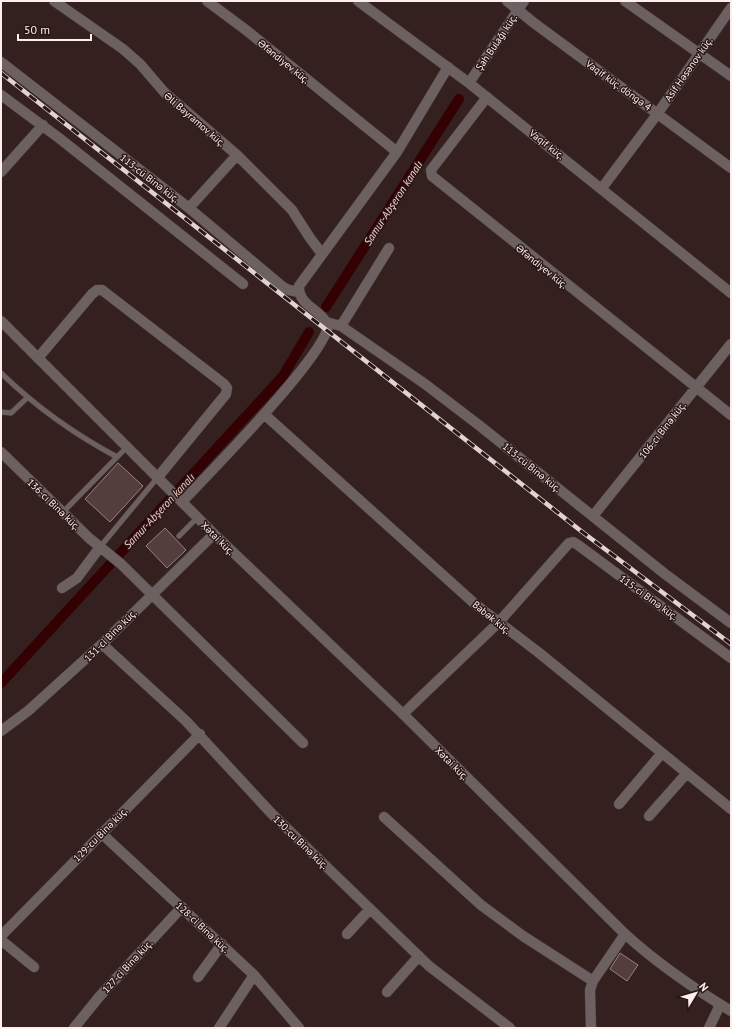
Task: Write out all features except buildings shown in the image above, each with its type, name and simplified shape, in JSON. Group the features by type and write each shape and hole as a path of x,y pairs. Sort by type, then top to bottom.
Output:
{"street":[{"name":"Əli Bayramov küç.","path":"54,1 124,49 140,64 165,93 237,155 292,210 322,254"},
{"name":"Əfəndiyev küç.","path":"207,1 246,30 397,152"},
{"name":"Vaqif küç.","path":"358,1 487,97 731,293"},
{"name":"Vaqif küç. döngə 4","path":"507,1 731,168"},
{"name":"Şah Bulağı küç.","path":"469,83 524,1"},
{"path":"625,1 731,76"},
{"name":"Asif Həsənov küç.","path":"602,188 658,113 731,8"},
{"name":"113-cü Binə küç.","path":"1,62 189,208 283,287 298,292"},
{"path":"182,502 283,393 314,353 327,332 326,322 303,300 298,292 299,286 397,152 448,67"},
{"path":"1,95 43,126 242,284"},
{"name":"Əfəndiyev küç.","path":"487,97 431,170 432,176 695,388 731,415"},
{"path":"1,172 43,126"},
{"path":"189,208 237,155"},
{"path":"341,326 389,248"},
{"path":"1,321 38,358 128,446 158,477 226,394 227,388 224,384 102,290 92,294 38,358"},
{"name":"113-cü Binə küç.","path":"326,322 341,326 431,389 731,623"},
{"name":"106-cı Binə küç.","path":"593,516 731,344"},
{"name":"Babək küç.","path":"264,414 498,623 538,652 731,809"},
{"name":"136-cı Binə küç.","path":"1,452 100,547 121,564 303,743"},
{"name":"Xətai küç.","path":"158,477 214,534 403,714 626,934 662,966 731,1011"},
{"name":"131-ci Binə küç.","path":"1,731 28,711 102,644 214,534"},
{"name":"115-ci Binə küç.","path":"498,623 566,544 574,542 731,658"},
{"path":"62,588 77,578 100,547"},
{"path":"403,714 498,623"},
{"name":"130-cu Binə küç.","path":"102,644 200,734 272,814 419,956 448,981 510,1028"},
{"name":"129-cu Binə küç.","path":"1,936 200,734"},
{"path":"619,804 662,753"},
{"path":"649,816 687,773"},
{"path":"384,817 481,905 524,936 593,981"},
{"name":"128-ci Binə küç.","path":"101,833 222,944 254,976 299,1028"},
{"name":"127-ci Binə küç.","path":"74,1028 91,1005 182,907"},
{"path":"347,934 370,909"},
{"path":"591,1028 590,990 593,981 626,934"},
{"path":"1,940 34,967"},
{"path":"198,977 222,944"},
{"path":"387,992 419,956"},
{"path":"219,1028 254,976"},
{"path":"709,1028 720,1005"}],"lane":[{"path":"1,373 27,398 74,433 117,457"},
{"path":"1,412 10,413 27,398"},
{"path":"63,512 128,446"},
{"path":"100,547 158,477"},
{"path":"179,536 198,517"}],"waterway":[{"name":"Samur-Abşeron kanalı","path":"326,307 459,99"},
{"name":"Samur-Abşeron kanalı","path":"1,683 283,376 309,332"}],"railway":[{"path":"1,73 581,531 731,644"}]}
